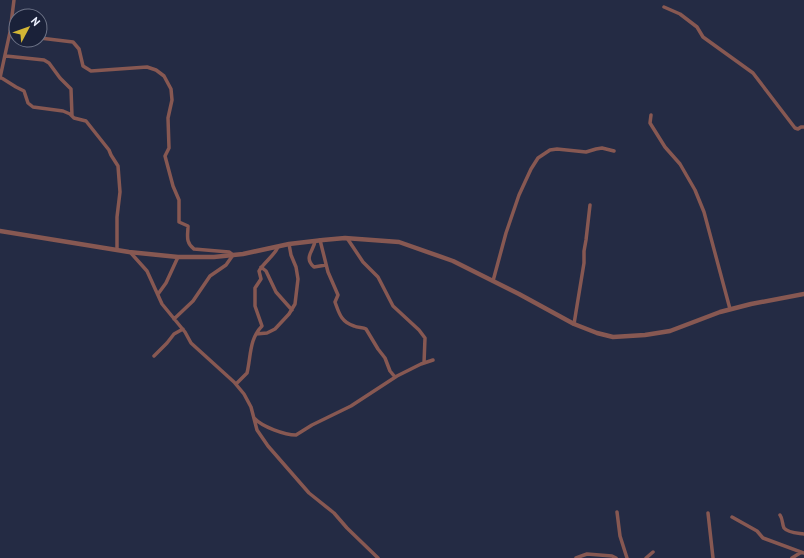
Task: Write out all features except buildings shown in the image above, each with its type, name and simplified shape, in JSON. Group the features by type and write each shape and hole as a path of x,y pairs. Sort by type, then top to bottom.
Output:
{"street":[{"path":"664,7 680,14 697,27 703,37 747,68 759,81 793,126 798,129 804,127"},
{"path":"48,39 73,42 79,48 83,66 91,71 147,67 156,70 164,76 171,89 172,100 168,118 169,148 165,158 173,186 179,200 179,222 188,226 187,239 190,246 194,248 229,252 233,255"},
{"path":"8,44 0,78 24,91 28,103 33,107 63,111 70,114 72,117 86,121 107,146 117,164 120,192 116,217 116,250"},
{"path":"6,56 44,60 49,63 60,78 71,89 72,117"},
{"path":"651,114 650,123 665,147 680,164 695,190 704,212 730,310"},
{"path":"492,281 519,195 531,169 538,158 550,150 557,149 586,152 602,148 614,151"},
{"path":"574,324 583,270 590,205"},
{"path":"0,231 129,252 178,257 214,257 233,255 289,244 347,238 395,241 405,243 453,261 574,324 613,337 645,335 670,331 751,304 804,294"},
{"path":"347,238 363,262 378,277 393,306 419,330 425,338 424,363"},
{"path":"320,240 326,265 338,295 335,302 341,318 352,325 364,327 366,329 385,358 390,371 395,378"},
{"path":"315,241 309,257 311,264 314,267 326,265"},
{"path":"256,334 270,332 286,317 295,304 298,279 289,244"},
{"path":"236,384 248,373 251,346 257,330 262,326 255,306 255,288 261,279 259,271 278,247"},
{"path":"129,252 147,271 163,305 183,329 194,346 236,384 247,400 255,425 261,436 309,493 334,513 346,528 378,558"},
{"path":"174,319 193,300 210,276 228,263 233,255"},
{"path":"158,294 168,279 178,257"},
{"path":"261,267 266,272 276,292 292,310"},
{"path":"154,356 174,334 183,329"},
{"path":"254,418 261,424 287,434 296,435 312,425 357,403 395,378 433,360"},
{"path":"617,512 620,536 627,558"},
{"path":"708,513 713,558"},
{"path":"780,515 785,529 804,534"},
{"path":"732,517 757,531 763,538 802,553"},
{"path":"646,558 653,552"},
{"path":"792,558 802,553"},
{"path":"576,558 587,554 612,556 616,558"}]}
